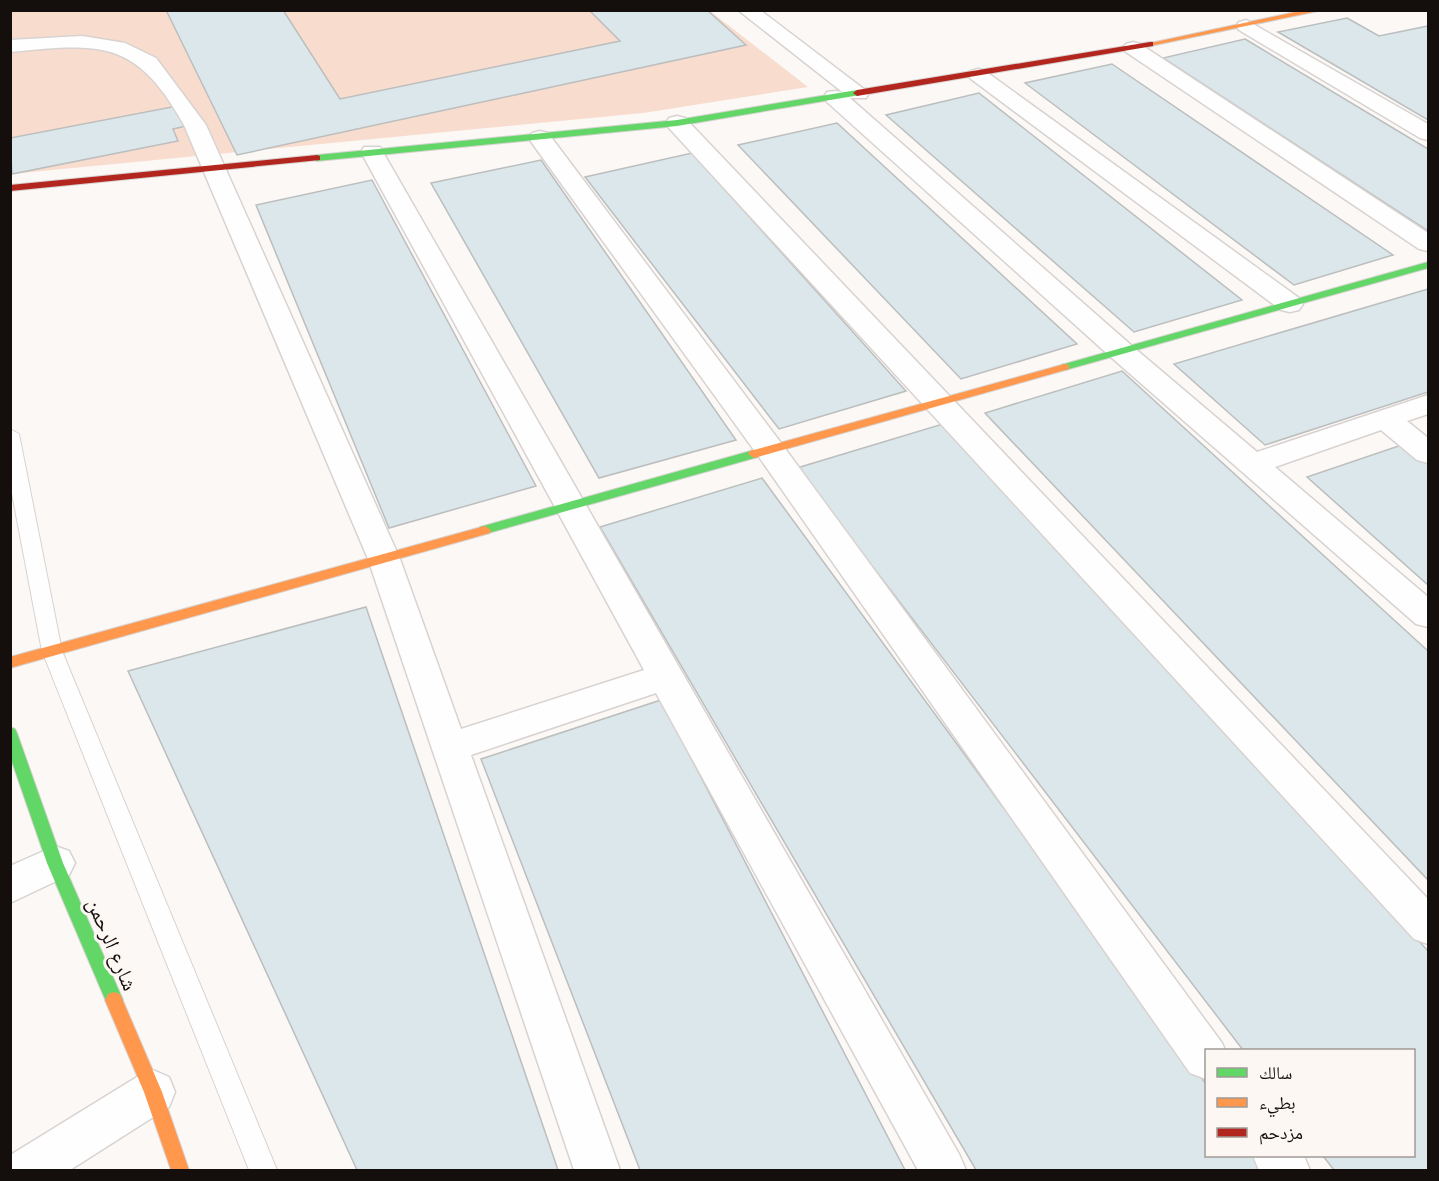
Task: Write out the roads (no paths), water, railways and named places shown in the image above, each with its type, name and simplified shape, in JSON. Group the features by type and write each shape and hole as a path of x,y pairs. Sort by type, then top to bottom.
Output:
{"street":[{"path":"10,188 677,123 1133,48 1319,10"},
{"path":"756,12 1122,352 1428,615"},
{"path":"1246,26 1428,133"},
{"path":"10,46 66,43 107,46 131,52 150,63 191,115 201,132 212,167 384,559 597,1170"},
{"path":"1133,48 1428,244"},
{"path":"978,75 1290,304"},
{"path":"677,123 941,402 1428,926"},
{"path":"540,138 770,450 1205,1057"},
{"path":"372,152 943,1170"},
{"path":"10,663 1428,265"},
{"path":"1252,464 1428,404"},
{"path":"1385,418 1428,453"},
{"path":"449,748 666,676"},
{"name":"شارع الرحمن","path":"10,733 55,863 153,1092 180,1170"},
{"path":"10,886 55,863"},
{"path":"28,1170 153,1092"},
{"path":"1277,1157 1287,1170"}],"lane":[{"path":"10,434 52,651 263,1170"}]}
